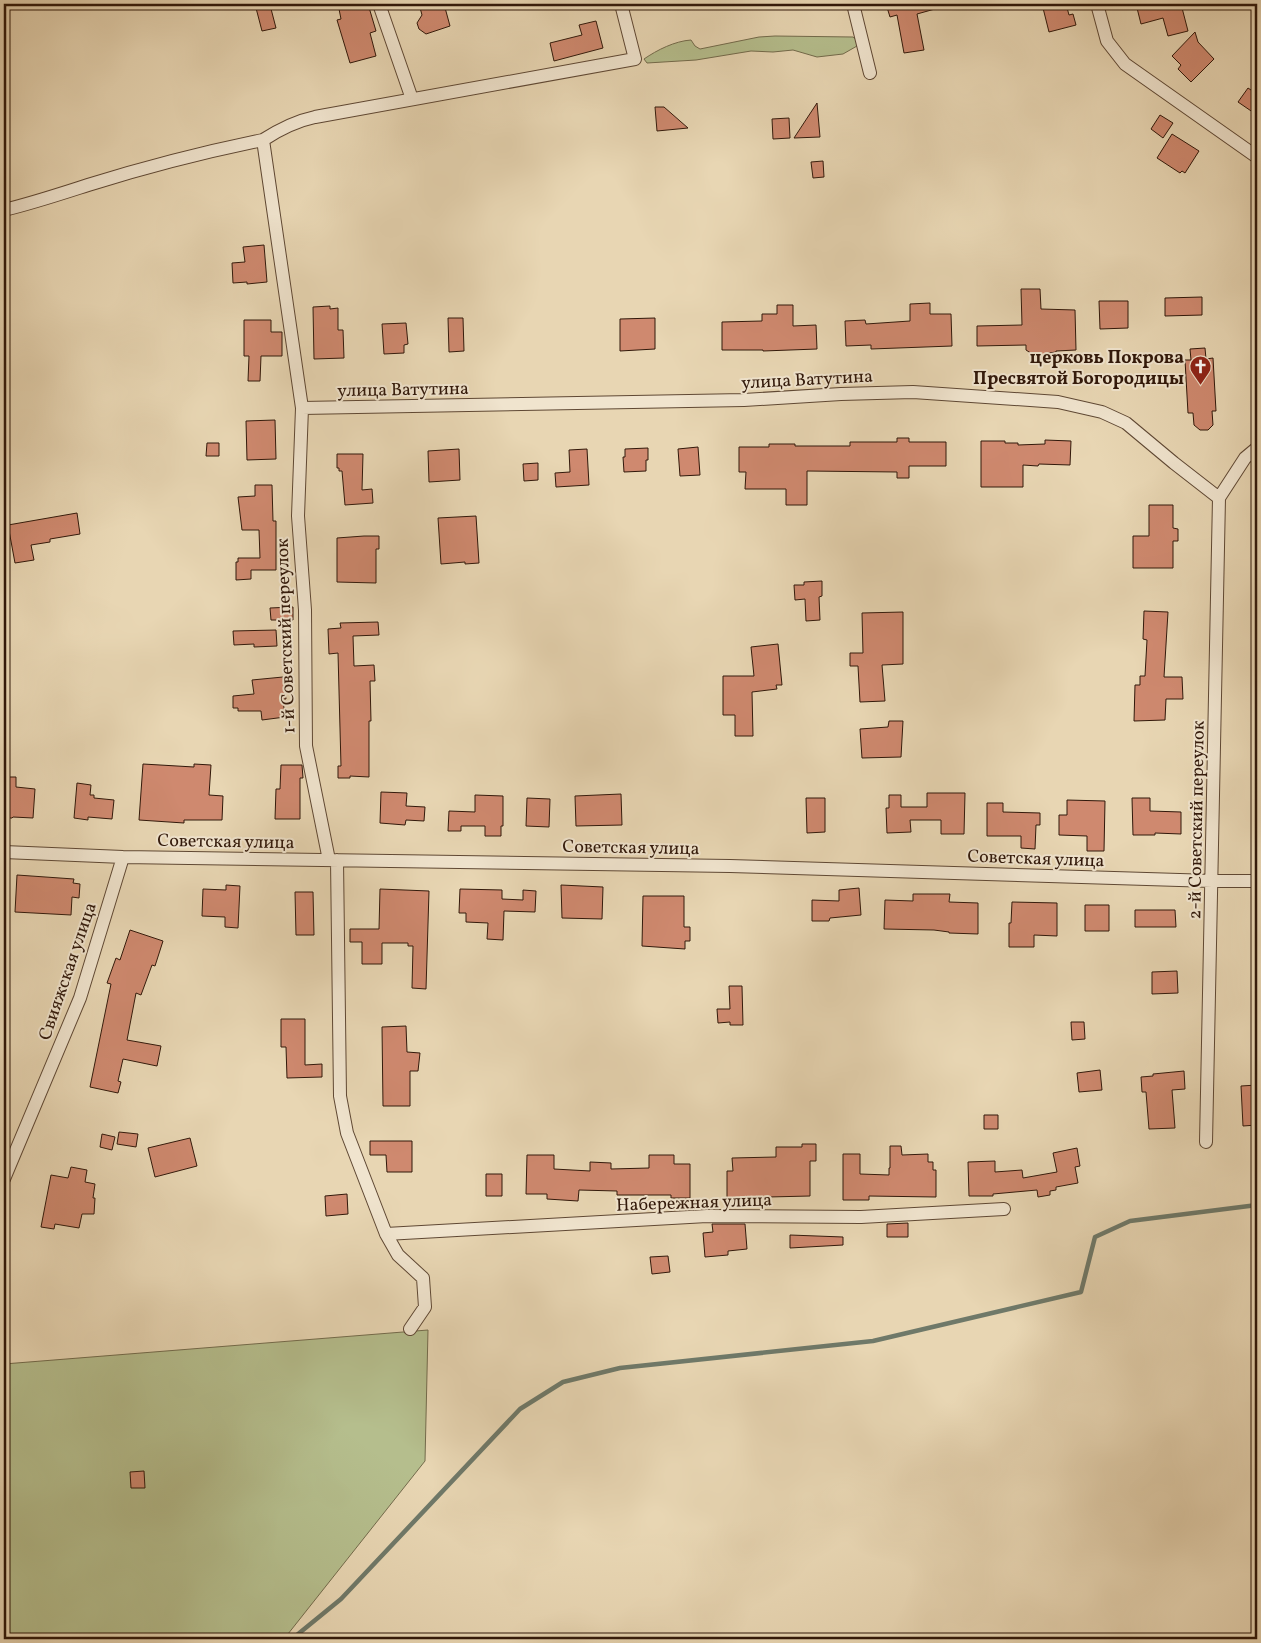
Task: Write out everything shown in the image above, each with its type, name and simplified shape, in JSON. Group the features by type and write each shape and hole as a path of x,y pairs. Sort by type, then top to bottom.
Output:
{"street":[{"path":"379,4 412,99"},
{"path":"4,210 31,204 134,172 224,148 263,140 282,128 300,120 636,59 621,4"},
{"path":"853,4 870,73"},
{"path":"1097,4 1107,41 1125,64 1257,157"},
{"name":"1-й Советский переулок","path":"263,140 302,408 298,516 305,610 306,746 333,860 340,1096 346,1133 386,1234 398,1254 423,1278 425,1307 410,1329"},
{"name":"улица Ватутина","path":"302,408 744,400 913,392 1058,402 1102,412 1126,423 1219,498"},
{"path":"1219,498 1245,458 1257,448"},
{"name":"2-й Советский переулок","path":"1206,1142 1219,498"},
{"name":"Советская улица","path":"4,852 123,856 730,866 1212,881 1257,880"},
{"name":"Свияжская улица","path":"4,1179 80,998 123,856"},
{"name":"Набережная улица","path":"386,1234 707,1216 860,1217 1004,1209"}],"green space":[{"path":"759,37 853,37 858,41 857,46 843,54 817,57 793,50 773,52 751,51 696,60 647,63 644,59 666,46 679,42 691,40 700,49"},
{"path":"428,1330 425,1461 284,1639 4,1639 4,1364"}],"building":[{"path":"338,4 368,4 376,31 370,33 376,56 350,63 337,20 341,19"},
{"path":"419,4 444,4 450,26 426,34 419,29 417,23 422,15"},
{"path":"886,4 942,4 942,7 917,14 924,50 904,53 897,15 890,17"},
{"path":"1042,4 1066,4 1069,15 1073,14 1076,25 1049,32"},
{"path":"1136,4 1181,4 1188,31 1168,36 1163,18 1141,24"},
{"path":"270,5 276,28 262,31 256,8"},
{"path":"596,21 603,48 554,61 550,43 582,35 579,25"},
{"path":"1195,32 1198,42 1214,59 1191,82 1178,69 1181,65 1172,56"},
{"path":"1248,88 1257,94 1257,115 1238,102"},
{"path":"817,103 820,137 794,138"},
{"path":"655,107 664,107 688,128 657,131"},
{"path":"1160,115 1173,123 1163,138 1151,129"},
{"path":"789,118 790,138 773,139 772,119"},
{"path":"1172,134 1199,151 1185,173 1182,171 1180,173 1157,158"},
{"path":"823,161 824,177 813,178 811,162"},
{"path":"264,245 267,282 233,283 232,263 245,262 243,247"},
{"path":"1021,289 1040,289 1041,309 1075,310 1076,350 1056,351 1037,357 1026,350 1026,345 977,346 977,326 1022,325"},
{"path":"1202,297 1202,315 1165,316 1165,298"},
{"path":"1099,301 1128,301 1128,328 1100,329"},
{"path":"930,303 930,314 951,314 952,346 871,349 871,345 846,346 845,321 865,320 866,324 910,321 910,304"},
{"path":"777,305 793,305 793,326 816,325 817,349 722,350 722,322 762,321 762,314 777,314"},
{"path":"330,306 330,309 338,308 338,330 343,330 344,358 314,359 313,307"},
{"path":"448,318 463,318 464,351 449,352"},
{"path":"655,318 655,349 620,351 620,319"},
{"path":"244,320 271,320 271,332 282,332 282,356 261,356 260,381 248,381 249,356 244,356"},
{"path":"406,323 408,344 404,345 404,353 384,354 382,324"},
{"name":"церковь Покрова Пресвятой Богородицы","path":"1205,348 1206,359 1213,358 1216,411 1212,411 1213,425 1208,430 1200,430 1194,425 1193,413 1188,413 1185,360 1191,360 1190,349"},
{"path":"275,420 276,459 247,460 246,421"},
{"path":"897,438 909,438 909,442 946,442 946,466 909,466 909,478 897,478 897,472 807,471 807,505 786,505 786,489 745,489 746,472 739,472 739,447 769,447 769,444 850,446 850,442 897,442"},
{"path":"1045,440 1071,441 1070,465 1023,465 1023,487 981,487 981,441 1005,441 1005,443 1018,443 1018,445 1045,444"},
{"path":"207,443 219,443 219,456 206,456"},
{"path":"698,447 700,475 680,476 678,449"},
{"path":"648,448 646,471 624,472 623,457 625,457 625,449"},
{"path":"459,449 460,480 429,482 428,451"},
{"path":"587,449 589,485 556,487 555,473 570,472 569,450"},
{"path":"337,454 363,454 362,490 372,489 373,503 345,505 342,471 339,471 339,468 337,468"},
{"path":"538,463 538,480 524,481 523,464"},
{"path":"255,485 272,485 273,521 276,521 276,570 251,570 251,579 236,580 236,562 238,562 238,558 260,558 259,530 242,530 238,497 255,496"},
{"path":"1149,505 1173,505 1173,528 1178,529 1178,541 1173,541 1173,568 1133,568 1133,536 1149,536"},
{"path":"77,513 80,534 50,539 50,542 31,545 34,560 15,563 8,525"},
{"path":"476,516 479,563 441,564 438,518"},
{"path":"379,536 379,549 376,549 376,583 337,582 337,538"},
{"path":"822,581 822,596 819,597 820,620 806,621 805,599 795,600 794,585 804,585 804,582"},
{"path":"293,607 293,620 271,620 270,608"},
{"path":"1144,611 1168,612 1164,677 1182,677 1183,699 1166,699 1165,720 1134,721 1135,685 1140,685 1140,676 1145,676 1147,640 1143,639"},
{"path":"903,612 903,664 882,665 885,701 860,702 858,666 850,666 850,653 863,653 862,613"},
{"path":"378,622 379,635 353,636 354,666 374,665 375,681 370,681 369,777 350,776 350,778 338,778 338,766 341,766 338,653 329,654 328,629 341,628 340,623"},
{"path":"276,630 277,646 254,647 254,644 234,645 233,631"},
{"path":"778,644 782,685 776,685 777,689 752,692 753,736 735,736 735,715 723,715 723,676 754,676 751,647"},
{"path":"283,677 286,699 283,699 285,717 262,720 261,711 238,711 238,708 233,708 233,696 254,694 252,680"},
{"path":"889,721 903,721 901,757 862,758 860,729 888,727"},
{"path":"143,764 194,767 194,764 211,765 209,795 223,796 222,820 184,820 184,823 139,820"},
{"path":"281,765 302,765 303,778 300,778 300,819 275,819 276,789 280,789"},
{"path":"4,777 16,777 16,787 35,789 33,818 4,818"},
{"path":"77,783 91,785 90,795 94,795 94,798 114,800 112,819 88,817 88,820 74,818"},
{"path":"381,792 407,793 406,806 425,807 424,821 406,820 405,825 380,823"},
{"path":"927,793 965,793 964,834 941,834 941,820 910,820 911,832 887,833 886,808 889,808 889,795 901,795 901,807 927,807"},
{"path":"621,794 622,825 576,826 575,796"},
{"path":"475,795 503,796 501,836 485,836 485,826 461,826 461,831 448,831 449,811 475,812"},
{"path":"527,798 550,799 549,827 526,826"},
{"path":"806,798 825,798 825,832 807,833"},
{"path":"1132,798 1150,798 1150,811 1181,812 1181,834 1155,833 1155,835 1133,835"},
{"path":"1067,800 1105,801 1104,851 1087,851 1087,836 1059,835 1059,815 1067,815"},
{"path":"987,803 1003,803 1003,812 1040,813 1040,825 1036,825 1035,849 1021,848 1021,836 987,836"},
{"path":"17,875 74,879 73,883 80,884 79,898 72,897 71,915 15,912"},
{"path":"226,885 240,886 238,928 225,927 225,917 202,916 203,889 226,890"},
{"path":"561,885 603,887 602,919 562,918"},
{"path":"859,888 861,915 830,918 829,921 812,921 812,900 839,901 839,890"},
{"path":"380,889 429,891 426,989 412,988 413,946 408,946 408,943 382,943 382,964 362,964 362,942 350,942 350,929 379,929"},
{"path":"460,889 502,890 502,899 523,900 523,890 536,891 535,912 504,911 503,940 487,939 488,923 466,922 466,913 459,913"},
{"path":"295,892 313,892 314,935 296,935"},
{"path":"913,894 950,894 949,902 978,903 978,934 949,933 934,930 884,929 885,900 913,901"},
{"path":"643,896 684,896 684,927 690,927 690,941 685,941 685,949 642,946"},
{"path":"1012,902 1057,903 1057,936 1034,935 1034,947 1009,947 1009,923 1011,923"},
{"path":"1085,905 1109,905 1109,931 1085,931"},
{"path":"1135,910 1175,910 1176,927 1135,927"},
{"path":"130,930 163,941 155,966 152,965 141,995 136,993 127,1040 161,1046 157,1066 123,1059 118,1081 121,1082 118,1093 90,1087 111,984 107,983 116,958 120,960"},
{"path":"1177,971 1178,993 1152,994 1152,972"},
{"path":"729,986 742,986 743,1025 730,1025 730,1022 718,1023 717,1009 730,1009"},
{"path":"281,1019 305,1019 305,1065 322,1064 322,1077 287,1078 286,1047 281,1047"},
{"path":"1071,1022 1084,1022 1085,1039 1072,1040"},
{"path":"406,1026 407,1052 420,1053 418,1071 410,1071 410,1106 383,1106 382,1027"},
{"path":"1100,1070 1102,1090 1079,1092 1077,1073"},
{"path":"1184,1071 1185,1089 1172,1090 1175,1128 1149,1129 1146,1092 1142,1092 1141,1077"},
{"path":"1257,1085 1257,1125 1243,1126 1241,1086"},
{"path":"984,1115 998,1115 998,1129 984,1129"},
{"path":"119,1132 138,1134 136,1147 117,1144"},
{"path":"102,1134 115,1137 112,1150 100,1147"},
{"path":"190,1138 197,1166 155,1177 148,1148"},
{"path":"370,1141 412,1141 412,1172 387,1172 386,1155 370,1155"},
{"path":"802,1144 816,1144 816,1161 810,1161 810,1196 727,1198 727,1171 733,1171 732,1158 776,1157 776,1147 802,1147"},
{"path":"890,1146 901,1146 902,1155 928,1154 928,1162 933,1162 933,1170 936,1170 936,1197 869,1196 869,1200 843,1200 843,1154 860,1154 860,1174 889,1175"},
{"path":"1077,1148 1080,1166 1075,1167 1078,1183 1056,1187 1056,1190 1050,1191 1050,1195 1038,1197 1037,1190 993,1194 993,1196 969,1196 968,1162 995,1161 995,1172 1022,1170 1023,1178 1057,1172 1053,1153"},
{"path":"527,1155 554,1155 554,1169 590,1171 590,1162 611,1163 611,1169 649,1168 649,1155 674,1155 674,1164 690,1164 690,1198 671,1198 671,1195 617,1195 617,1191 579,1190 578,1201 547,1199 547,1194 526,1194"},
{"path":"71,1167 87,1170 85,1182 95,1184 93,1198 95,1198 94,1214 82,1214 79,1228 55,1224 54,1229 41,1227 51,1175 68,1178"},
{"path":"486,1174 502,1174 502,1196 486,1196"},
{"path":"347,1194 348,1214 326,1216 325,1196"},
{"path":"908,1223 908,1237 887,1237 887,1224"},
{"path":"712,1224 745,1224 747,1249 728,1251 728,1255 705,1257 703,1233 713,1232"},
{"path":"790,1235 843,1237 843,1245 790,1248"},
{"path":"668,1256 670,1272 652,1274 650,1257"},
{"path":"144,1471 145,1488 131,1488 130,1472"}],"waterway":[{"path":"292,1639 341,1599 520,1409 563,1382 620,1368 873,1341 1081,1292 1095,1237 1130,1221 1257,1205"}],"place":[{"name":"церковь Покрова Пресвятой Богородицы","path":"1200,386"}]}
